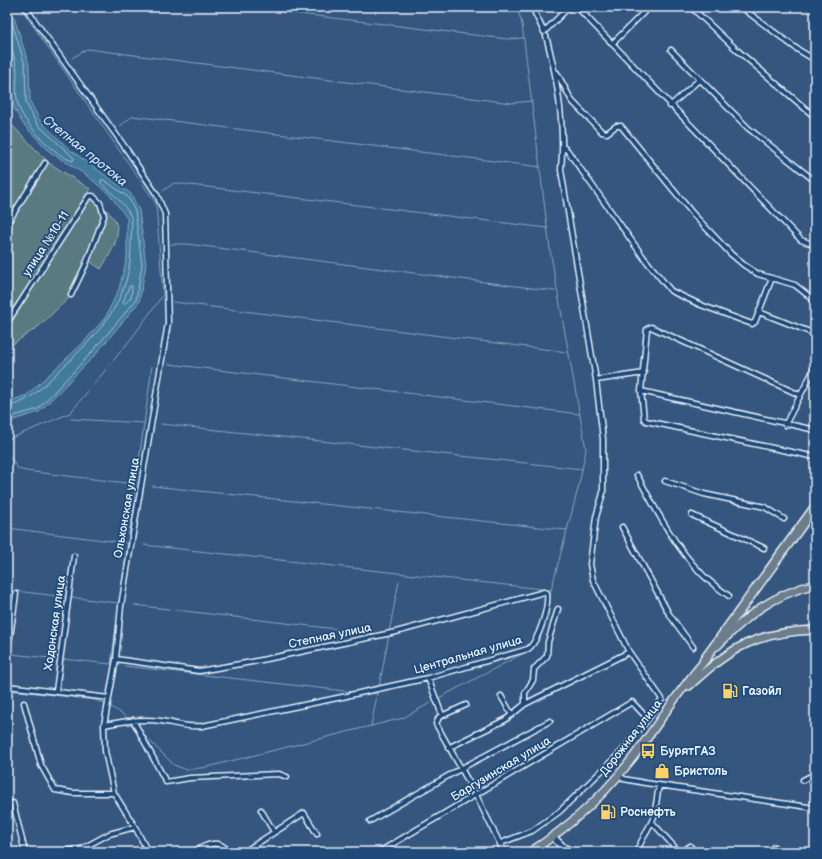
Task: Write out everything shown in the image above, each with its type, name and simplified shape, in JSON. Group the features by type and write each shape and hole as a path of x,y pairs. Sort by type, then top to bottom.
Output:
{"highway":[{"path":"704,660 815,507"}],"main road":[{"name":"Дорожная улица","path":"530,852 553,837 576,819 619,775 704,660 738,625 757,609 774,599 815,584"},
{"path":"675,699 718,660 751,641 770,635 815,630"}],"street":[{"name":"Ольхонская улица","path":"25,7 127,150 162,205 165,214 168,323 121,606 116,659 104,724 105,751 114,793 135,827 148,852"},
{"path":"532,7 544,32 569,7"},
{"path":"578,7 670,106 801,240 815,245"},
{"path":"584,15 590,7"},
{"path":"612,44 649,7"},
{"path":"691,7 737,50 815,117"},
{"path":"741,7 797,50 815,60"},
{"path":"501,843 532,831 559,812 621,752 662,699 629,652 593,580 590,564 596,517 603,493 604,439 596,380 577,274 561,170 563,147 555,69 546,36"},
{"path":"671,50 748,128 815,181"},
{"path":"555,69 572,101 602,132 607,133 616,126 621,126 693,214 731,254 758,274 795,286 815,301"},
{"path":"670,106 699,80"},
{"path":"563,147 567,150 644,258 671,292 700,305 752,324 755,322 772,278"},
{"path":"7,224 45,163"},
{"name":"улица №10-11","path":"7,323 89,196 97,199 104,212 104,216 86,264 71,295"},
{"path":"759,312 815,334"},
{"path":"800,395 651,327 646,329 644,373 641,391 644,419 646,421 815,457"},
{"path":"785,424 815,367"},
{"path":"596,380 644,373"},
{"path":"641,391 815,430"},
{"path":"637,476 657,511 691,561 701,574 729,596"},
{"path":"665,481 704,494 765,508 784,518"},
{"path":"692,515 764,548"},
{"path":"622,527 669,614 693,647"},
{"name":"Ходонская улица","path":"56,691 74,556"},
{"name":"Степная улица","path":"116,659 199,671 252,662 396,632 544,592"},
{"name":"Центральная улица","path":"104,724 133,720 161,721 191,727 219,723 428,678 528,649 533,646 540,633 547,594 544,592"},
{"path":"7,658 16,594"},
{"path":"525,704 525,693 533,680 534,669 547,656 548,642 558,609"},
{"path":"448,748 505,720 525,704 629,652"},
{"path":"428,678 442,715"},
{"path":"7,686 108,698"},
{"path":"501,696 512,715"},
{"name":"Баргузинская улица","path":"379,852 632,702 648,719"},
{"path":"24,703 42,766 46,776 55,790 73,793 114,793"},
{"path":"466,705 442,715 437,719 436,724 448,748 476,795 501,843 504,852"},
{"path":"133,720 166,782 190,778 279,774 287,777"},
{"path":"370,821 460,769 550,721"},
{"path":"803,780 815,774"},
{"path":"619,775 624,779 659,785 815,808"},
{"path":"636,852 652,822 659,785"},
{"path":"13,803 25,852"},
{"path":"261,810 274,832"},
{"path":"244,852 304,813 317,834"},
{"path":"652,822 681,852 690,846 695,852"},
{"path":"61,852 80,850 109,834 135,827"},
{"path":"553,837 564,848 574,852"},
{"path":"192,852 212,844 224,845 229,852"},
{"path":"768,852 774,847"}],"green space":[{"path":"7,120 49,163 90,189 87,194 107,210 112,216 117,225 117,232 111,252 101,269 86,259 67,295 70,297 39,326 7,348"}],"water":[{"path":"7,10 14,17 29,65 30,101 40,121 69,149 131,194 139,210 146,265 139,302 95,355 39,412 7,422 7,402 27,395 82,344 105,318 119,289 127,257 127,218 110,195 86,175 50,152 23,124 14,108 12,94 13,69 7,44"}],"waterway":[{"name":"Степная протока","path":"7,440 70,413 131,339 163,295 156,204 20,7"},
{"path":"242,7 507,39 523,38"},
{"path":"517,7 522,24 550,250 586,449 579,485 549,598"},
{"path":"72,58 87,49 511,103 532,101"},
{"path":"120,126 133,116 541,167"},
{"path":"163,191 174,183 547,228"},
{"path":"171,244 187,244 555,291"},
{"path":"173,302 567,352"},
{"path":"169,364 579,414"},
{"path":"62,659 111,664 152,366"},
{"path":"71,419 144,423"},
{"path":"161,424 582,469"},
{"path":"8,453 18,469 26,471 135,484"},
{"path":"152,486 567,530"},
{"path":"7,528 127,543"},
{"path":"144,545 551,590"},
{"path":"389,632 399,581"},
{"path":"7,590 66,597"},
{"path":"69,597 118,603"},
{"path":"134,605 378,634"},
{"path":"379,687 389,635"},
{"path":"437,699 526,652"},
{"path":"10,654 59,659"},
{"path":"124,666 354,692"},
{"path":"371,726 378,690"},
{"path":"7,691 20,691 95,700 106,704"},
{"path":"368,693 377,694"},
{"path":"142,733 174,765 187,770 207,767 403,718 434,701"},
{"path":"109,705 129,719"}],"place":[{"name":"Газойл","path":"730,691"},
{"name":"БурятГАЗ","path":"648,751"},
{"name":"Бристоль","path":"662,771"},
{"name":"Роснефть","path":"608,812"}]}
